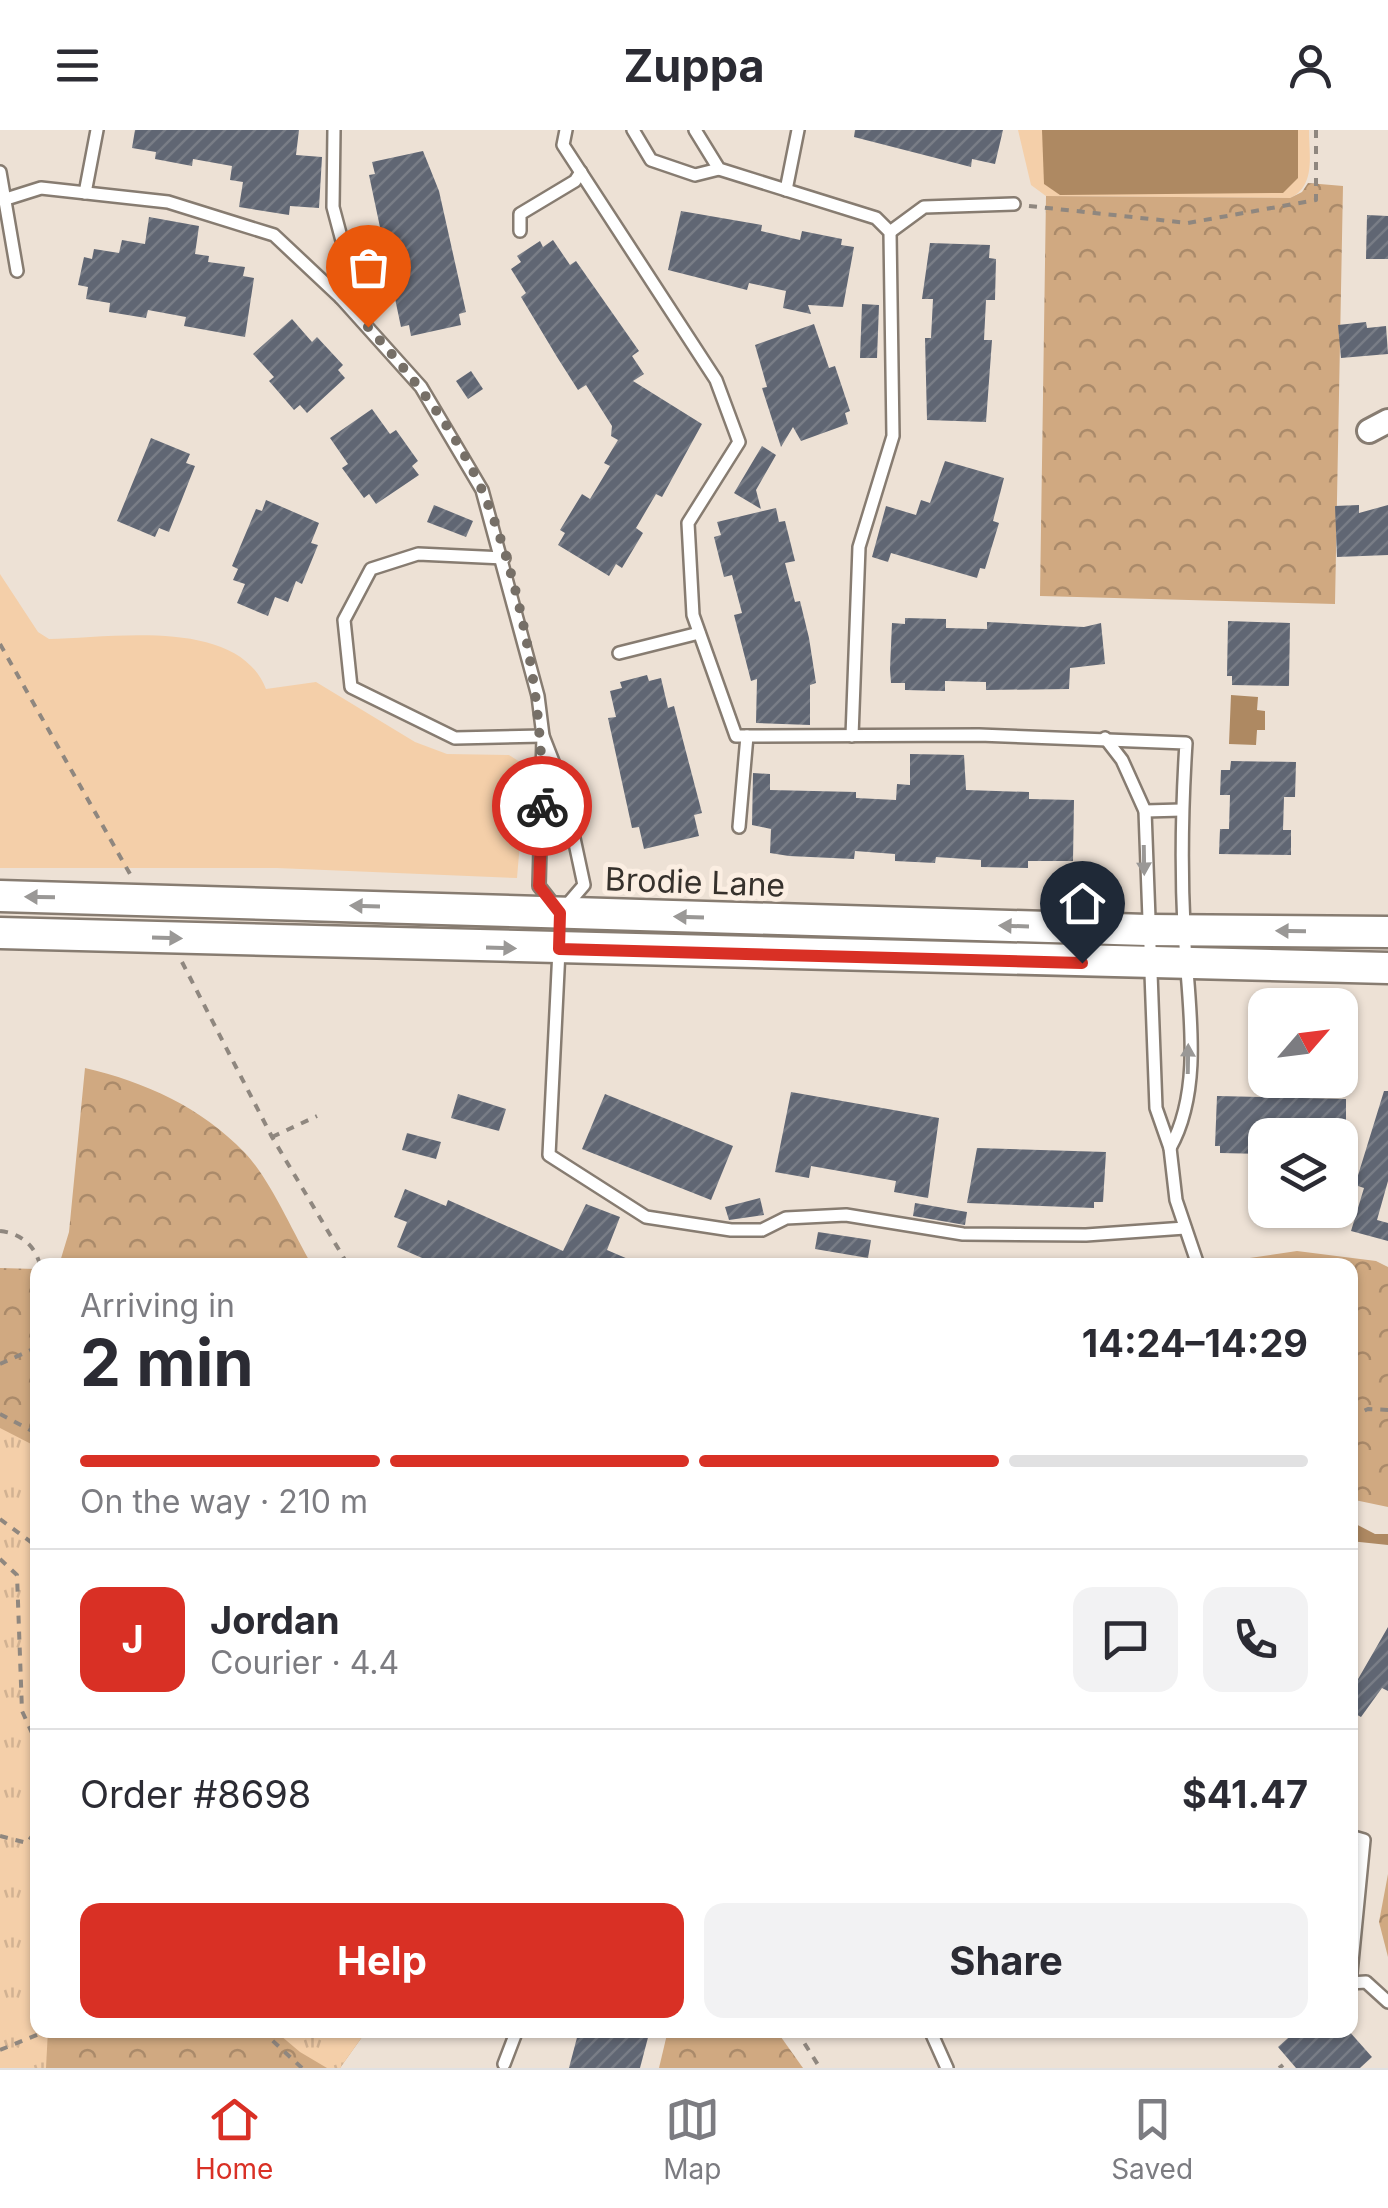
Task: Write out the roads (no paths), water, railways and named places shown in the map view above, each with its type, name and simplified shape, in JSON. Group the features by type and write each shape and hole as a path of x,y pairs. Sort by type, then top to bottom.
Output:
{"main road":[{"name":"Brodie Lane","path":"0,896 1147,930 1388,932"},
{"path":"559,949 560,913"},
{"path":"0,933 1187,966 1388,968"}],"lane":[{"path":"85,193 98,130"},
{"path":"334,130 333,206 345,252 341,298"},
{"path":"566,130 563,145 716,380 739,442 688,523 693,615 736,736 1105,738 1186,743 1182,810 1187,1112 1170,1148"},
{"path":"633,130 651,160 695,175 719,170 786,190 876,218 890,232 893,436 858,548 852,736"},
{"path":"695,130 719,170"},
{"path":"786,190 798,130"},
{"path":"0,172 17,271"},
{"path":"520,231 520,214 575,181 581,172"},
{"path":"3,200 41,188 168,202 274,235 341,298 421,386 482,490 504,558 538,696 543,736 539,886 560,913 584,885 563,787 543,736"},
{"path":"890,232 924,207 1014,204"},
{"path":"504,558 418,554 370,569 344,620 351,687 455,738 543,736"},
{"path":"619,652 700,633"},
{"path":"739,827 746,736"},
{"path":"1105,738 1122,760 1145,811 1156,1108 1170,1148 1176,1200 1196,1258"},
{"path":"1145,811 1182,810"},
{"path":"559,949 549,1156 646,1217 731,1230 762,1230 786,1218 846,1214 963,1234 1086,1236 1186,1228"},
{"path":"1358,1838 1364,1840 1358,1901"},
{"path":"1358,1982 1366,1982 1388,2002"},
{"path":"504,2064 514,2038"},
{"path":"934,2038 947,2068"}]}
